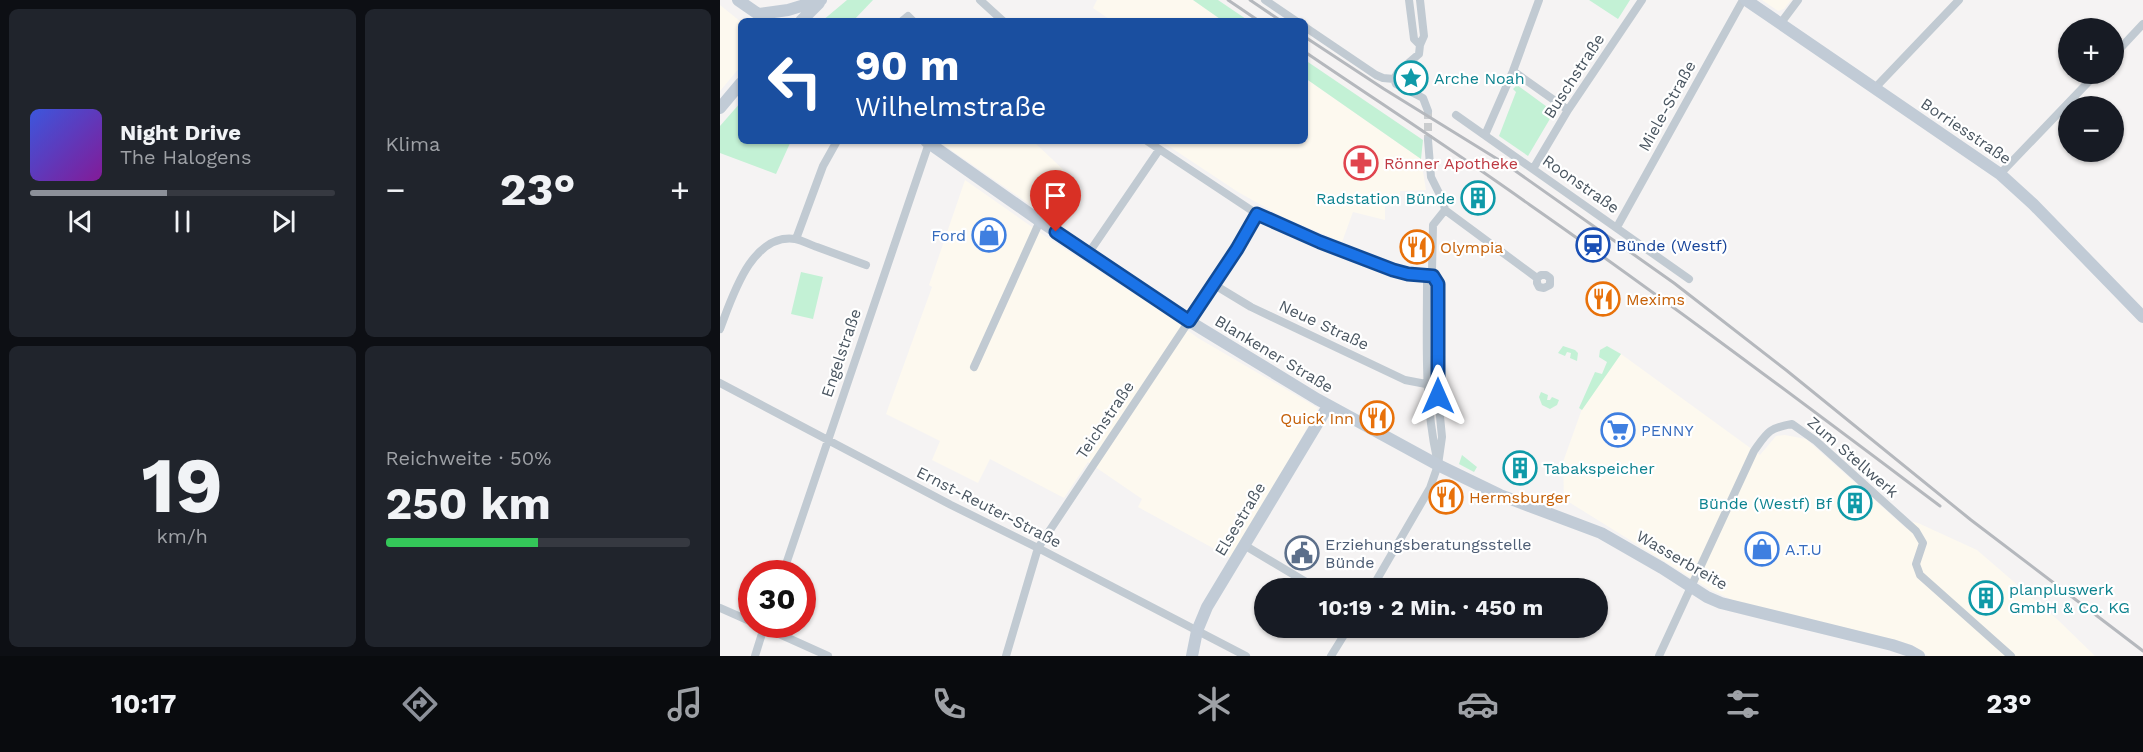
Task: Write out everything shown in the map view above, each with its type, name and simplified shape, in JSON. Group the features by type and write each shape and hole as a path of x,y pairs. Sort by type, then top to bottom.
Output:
{"main road":[{"path":"738,0 763,18 822,0"},
{"path":"804,18 822,0"},
{"name":"Borriesstraße","path":"1745,0 2000,174 2033,204 2143,317"},
{"path":"720,108 738,87"},
{"name":"Blankener Straße","path":"930,144 1189,321 1328,405 1438,465"},
{"name":"Elsestraße","path":"1192,656 1197,631 1207,607 1328,405"},
{"name":"Wasserbreite","path":"1438,465 1500,495 1601,533 1638,553 1707,597 1721,603 1912,654"}],"street":[{"path":"980,0 1000,18"},
{"path":"1265,0 1292,18"},
{"path":"1409,0 1414,39 1420,45"},
{"path":"1394,79 1398,72 1419,54 1424,36 1420,0"},
{"path":"1485,135 1513,71 1539,0"},
{"name":"Buschstraße","path":"1533,169 1568,110 1642,0"},
{"name":"Miele-Straße","path":"1617,227 1745,0"},
{"path":"1780,24 1797,0"},
{"path":"1874,89 1959,0"},
{"path":"2124,44 2143,24"},
{"path":"1308,29 1376,75 1394,79"},
{"path":"1513,71 1568,110"},
{"path":"1394,79 1396,84 1423,98 1428,111"},
{"path":"2000,174 2086,84"},
{"name":"Roonstraße","path":"1456,115 1689,279"},
{"path":"1428,140 1431,177 1439,191 1444,210 1538,278"},
{"path":"796,239 823,166 835,144"},
{"name":"Engelstraße","path":"787,560 926,144"},
{"path":"1151,144 1257,214 1320,242 1393,270 1433,276"},
{"path":"1088,254 1159,150"},
{"path":"1378,578 1430,488 1438,465 1443,437 1438,396 1438,284 1433,276 1433,225 1444,210"},
{"name":"Teichstraße","path":"1006,656 1038,548 1189,321 1257,214"},
{"path":"974,367 1040,221"},
{"path":"720,329 738,285 757,255 768,244 796,239 866,265"},
{"path":"1433,276 1427,282 1426,384 1438,465"},
{"name":"Neue Straße","path":"1213,284 1251,307 1405,380 1426,384"},
{"name":"Ernst-Reuter-Straße","path":"720,383 1245,656"},
{"name":"Zum Stellwerk","path":"1692,587 1754,451 1766,434 1776,427 1792,424 1816,441 1916,531 1923,543 1916,564 1920,575 2012,656"},
{"path":"1244,545 1299,578"},
{"path":"1659,656 1692,587"},
{"path":"720,608 738,615"},
{"path":"754,656 759,638"},
{"path":"790,638 828,656"},
{"path":"1331,656 1342,638"}],"shaded area":[{"path":"1097,0 1193,0 1219,18 1108,18 1093,8"},
{"path":"1762,0 1791,0 1784,9 1778,11"},
{"path":"720,5 738,20 738,70 720,91"},
{"path":"1308,80 1421,159 1426,190 1400,191 1400,204 1385,205 1385,220 1353,212 1342,242 1283,217 1238,192 1166,144 1308,144"},
{"path":"942,144 1036,144 1070,176 1041,212"},
{"path":"965,180 1198,338 1318,408 1275,486 1231,558 1138,507 1142,499 1088,462 1064,498 990,459 978,483 932,460 940,441 886,414 932,287 929,285"},
{"path":"1621,354 1760,455 1776,436 1785,435 1806,439 1907,529 1913,522 1918,523 1977,550 2058,620 2095,656 1928,656 1912,645 1895,640 1735,601 1711,590 1564,499 1563,462 1583,406"}],"green space":[{"path":"847,0 873,0 856,18 826,18"},
{"path":"1193,0 1218,0 1245,18 1219,18"},
{"path":"1589,0 1630,0 1618,19"},
{"path":"1308,62 1423,140 1421,159 1308,80"},
{"path":"1517,85 1554,112 1528,156 1499,136 1516,92 1513,89"},
{"path":"738,105 738,144 790,144 776,174 720,153 720,126"},
{"path":"801,272 823,277 813,319 791,314"},
{"path":"1563,346 1578,353 1577,361 1570,358 1571,353 1567,352 1565,356 1558,353"},
{"path":"1607,346 1621,354 1582,410 1579,408 1595,372 1602,374 1607,362 1599,357 1600,350"},
{"path":"1541,392 1548,395 1547,400 1552,397 1559,400 1557,405 1550,409 1542,405 1539,397"},
{"path":"1462,455 1477,467 1474,472 1459,464"}],"tunnel":[{"path":"1428,111 1428,140"}],"railway":[{"path":"1228,0 1255,18"},
{"path":"1250,0 1277,18"},
{"path":"1308,39 1507,165 1674,283 1786,370 1971,520 2143,651"},
{"path":"1308,54 1582,242 1940,506"}],"place":[{"name":"Arche Noah","path":"1411,78"},
{"name":"Rönner Apotheke","path":"1361,163"},
{"name":"Radstation Bünde","path":"1478,198"},
{"name":"Ford","path":"989,235"},
{"name":"Bünde (Westf)","path":"1593,245"},
{"name":"Olympia","path":"1417,247"},
{"name":"Mexims","path":"1603,299"},
{"name":"Quick Inn","path":"1377,418"},
{"name":"PENNY","path":"1618,430"},
{"name":"Tabakspeicher","path":"1520,468"},
{"name":"Hermsburger","path":"1446,497"},
{"name":"Bünde (Westf) Bf","path":"1855,503"},
{"name":"A.T.U","path":"1762,549"},
{"name":"Erziehungsberatungsstelle Bünde","path":"1302,553"},
{"name":"planpluswerk GmbH & Co. KG","path":"1986,598"}],"route":[{"path":"1056,232 1189,321 1237,249 1257,214 1320,242 1393,270 1433,276 1438,284 1438,396"}]}
